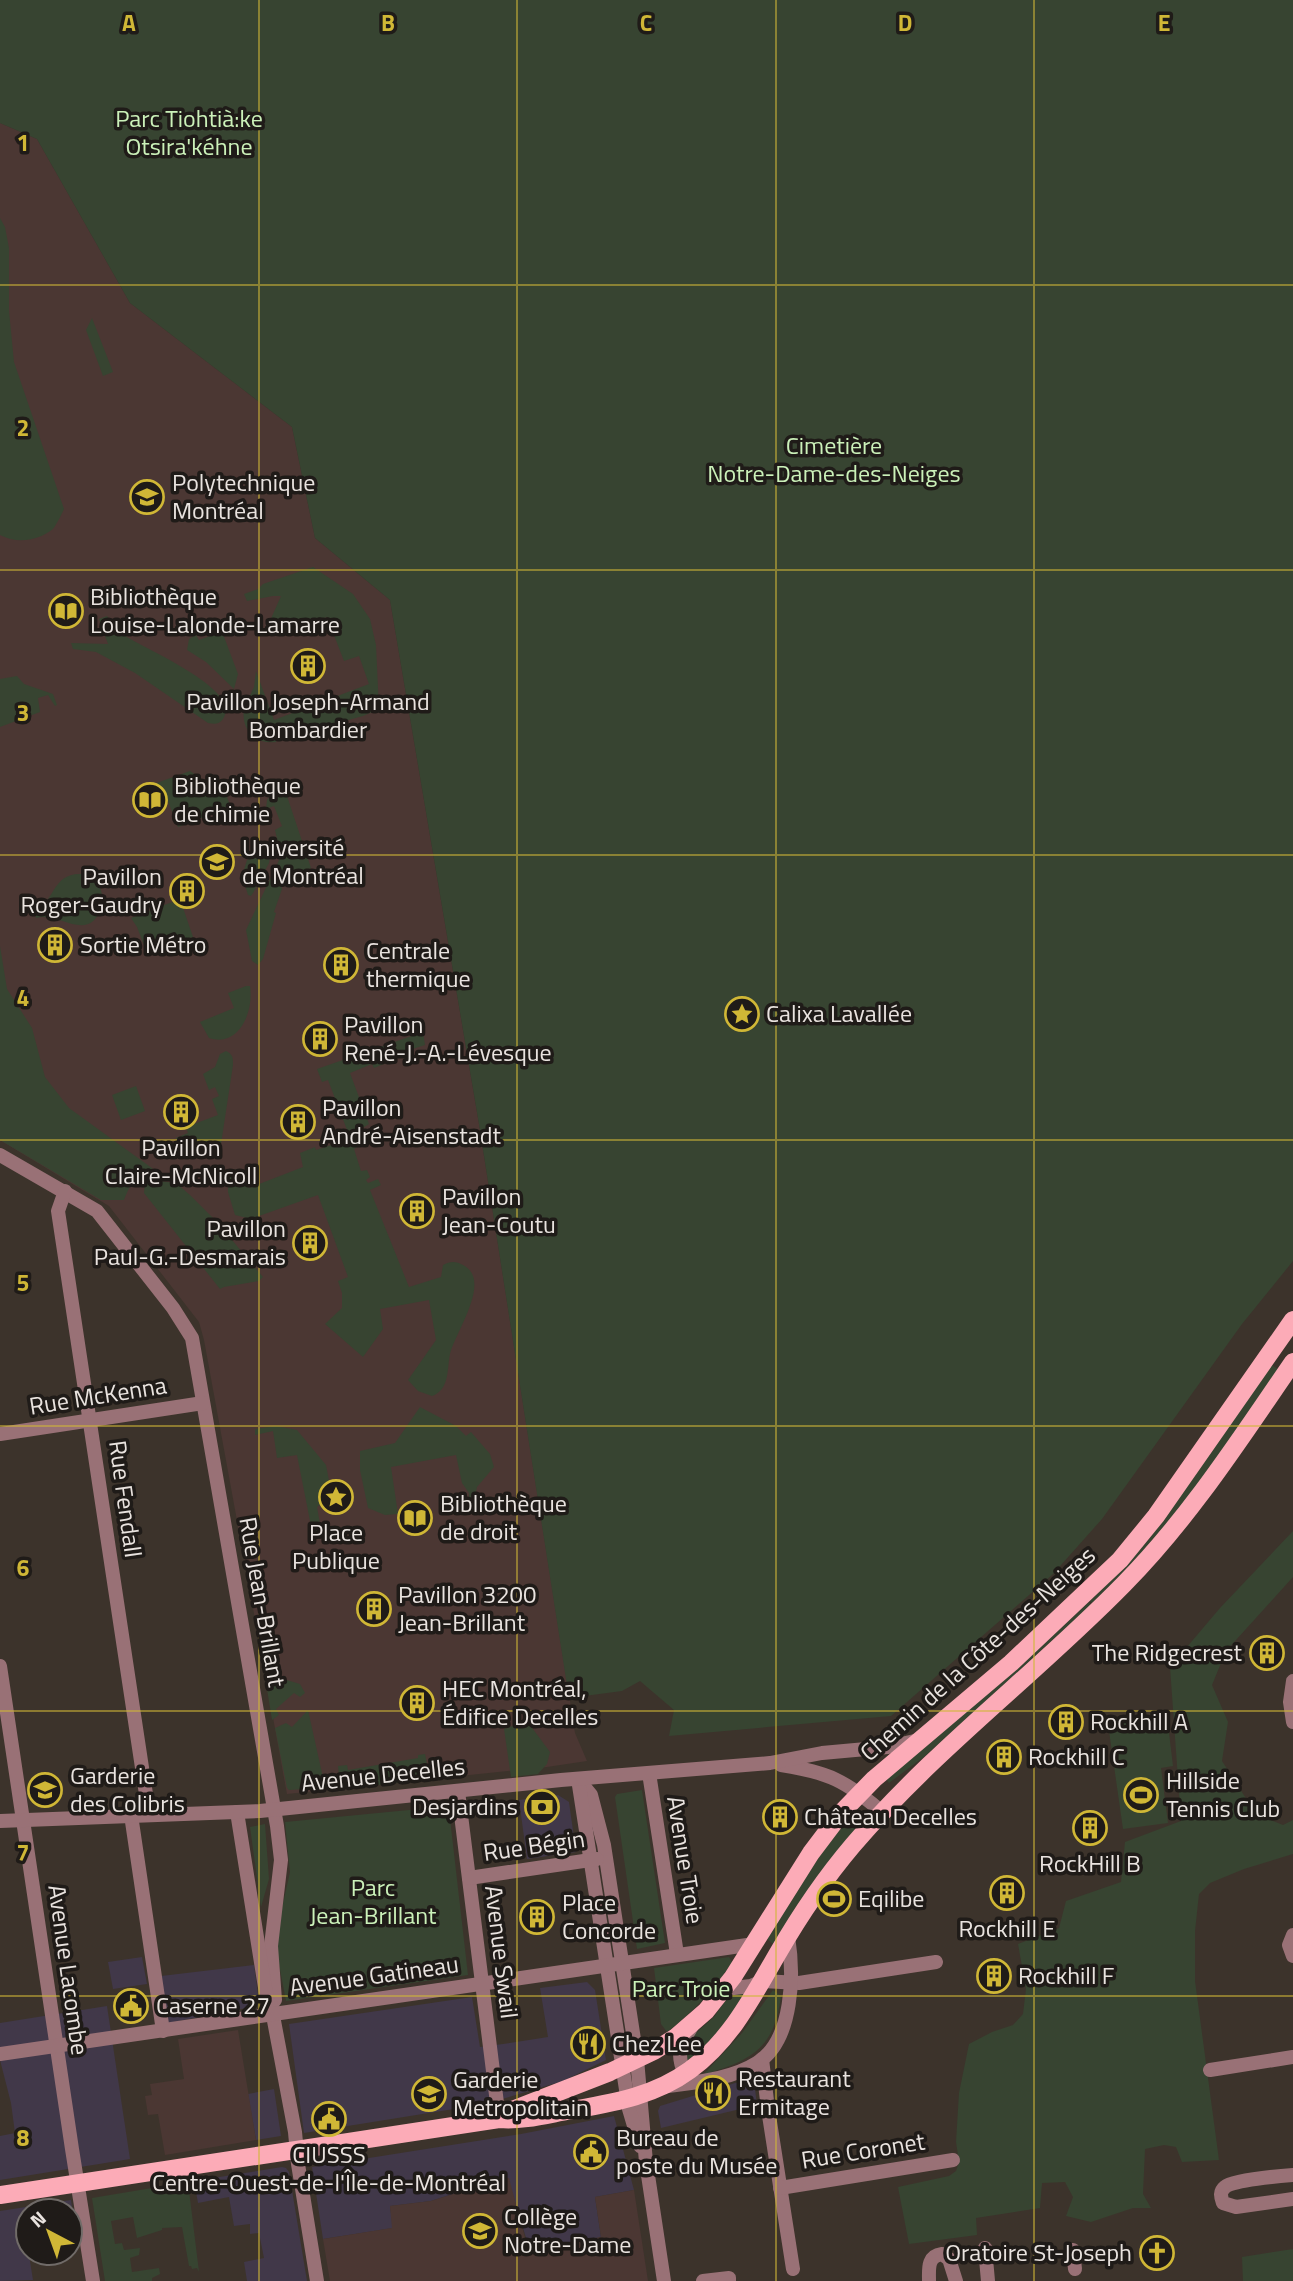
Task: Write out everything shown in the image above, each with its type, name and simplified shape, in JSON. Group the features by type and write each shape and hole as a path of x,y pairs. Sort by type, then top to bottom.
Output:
{"main road":[{"name":"Chemin de la Côte-des-Neiges","path":"499,2119 509,2111 629,2063 667,2043 693,2023 724,1989 816,1845 860,1793 1011,1663 1120,1560 1156,1516 1293,1320"},
{"name":"Chemin de la Côte-des-Neiges","path":"0,2195 499,2119 513,2120 634,2098 665,2086 685,2074 732,2028 788,1936 839,1862 915,1776 1109,1599 1149,1558 1234,1450 1293,1361"}],"street":[{"name":"Rue Jean-Brillant","path":"0,1155 65,1191 102,1216 185,1323 193,1344 275,1809 281,1860 271,1945 275,2000 272,2009"},
{"name":"Rue Fendall","path":"65,1191 58,1211 149,1814"},
{"path":"1274,1346 1293,1361"},
{"name":"Rue McKenna","path":"0,1434 203,1403"},
{"name":"Avenue Lacombe","path":"0,1666 93,2281"},
{"path":"1293,1681 1290,1699 1293,1722"},
{"name":"Avenue Decelles","path":"0,1821 275,1809 770,1763 822,1753 888,1747 920,1739"},
{"name":"Avenue Decelles","path":"770,1763 822,1773 860,1793 882,1812"},
{"name":"Avenue Troie","path":"649,1773 677,1954"},
{"path":"578,1779 592,1795 606,1858 615,1964 664,2281"},
{"path":"578,1779 590,1860 615,1964"},
{"name":"Avenue Swail","path":"458,1791 499,2119"},
{"path":"237,1812 267,2000 272,2009 287,2085 317,2281"},
{"path":"131,1815 163,2031"},
{"name":"Rue Bégin","path":"469,1878 606,1858"},
{"path":"255,1923 265,1918 277,1896"},
{"path":"1293,1935 1289,1945 1293,1956"},
{"path":"788,1936 791,1952 788,2011 784,2026 762,2059 793,2269"},
{"name":"Avenue Gatineau","path":"0,2054 163,2031 272,2009 481,1984 754,1944"},
{"path":"724,1989 751,1986 763,1981 790,1983 936,1962"},
{"name":"Chemin de la Côte-des-Neiges","path":"685,2074 679,2049 693,2023"},
{"path":"1210,2070 1293,2057"},
{"name":"Chemin de la Côte-des-Neiges","path":"665,2086 704,2082 743,2069 762,2059"},
{"name":"Rue Coronet","path":"780,2188 953,2160"},
{"path":"1293,2175 1228,2185 1223,2189 1221,2198 1228,2206 1293,2199"},
{"path":"1245,2182 1248,2205"},
{"path":"985,2248 988,2281"},
{"path":"1073,2250 1075,2269"},
{"path":"929,2281 931,2260 938,2254 944,2254 949,2259 956,2281"},
{"path":"704,2281 729,2277 729,2281"}],"shaded area":[{"name":"Université de Montréal","path":"0,123 37,139 130,303 292,427 315,538 390,600 479,1124 575,1733 587,1761 287,1794 199,1322 109,1206 0,1140"},
{"path":"558,1795 569,1802 576,1852 527,1859 519,1800"},
{"path":"142,1957 147,1984 113,1989 108,1962"},
{"path":"254,1965 259,2002 257,2006 168,2023 161,1976"},
{"path":"587,1982 595,1990 606,2060 563,2081 485,2104 304,2133 289,2024 472,1997 480,2047 503,2044 548,2037 540,1988"},
{"path":"107,2006 130,2159 0,2180 0,2136 15,2133 11,2103 0,2060 0,2023"},
{"path":"238,2030 256,2140 165,2155 158,2114 148,2115 145,2096 152,2095 150,2084 184,2079 178,2039"},
{"path":"745,2080 754,2081 757,2105 661,2128 658,2111 660,2106"},
{"path":"274,2089 281,2136 256,2140 248,2094"},
{"path":"614,2116 634,2190 595,2197 601,2237 530,2251 508,2179 431,2201 390,2206 393,2228 323,2239 312,2167 521,2134"},
{"path":"282,2167 289,2172 307,2281 247,2281 244,2262 264,2258 259,2233 250,2234 250,2224 234,2226 229,2197 198,2203 194,2181"},
{"name":"Collège Notre-Dame","path":"509,2178 530,2251 601,2237 595,2197 634,2190 648,2281 330,2281 323,2239 392,2228 390,2206 431,2201"},
{"path":"14,2209 14,2267 31,2267 33,2280 0,2281 0,2211"}],"green space":[{"name":"Cimetière Notre-Dame-des-Neiges","path":"0,0 1293,0 1293,1261 1242,1324 1102,1519 1053,1574 891,1716 669,1736 674,1710 640,1681 622,1691 569,1698 479,1124 390,600 315,538 292,427 130,303 37,139 0,123"},
{"path":"0,218 5,227 9,248 9,311 14,362 64,509 53,529 27,540 13,540 0,535"},
{"path":"92,318 113,372 103,376 86,330"},
{"path":"313,567 353,594 370,619 376,645 379,709 276,742 260,740 249,732 244,720 245,704 254,687 256,671 274,720 369,684 359,656 344,661 327,617 274,636 269,623 281,596 247,601 244,594 263,584"},
{"path":"107,616 121,633 205,682 219,695 226,707 223,719 216,724 208,723 135,673 96,652 73,649 71,643 108,644 99,619"},
{"path":"213,629 223,634 238,674 234,689 206,662 187,650 189,639 196,635 199,640 210,636 209,631"},
{"path":"17,676 24,684 53,694 57,705 55,706 48,695 38,698 40,712 0,727 0,679"},
{"path":"190,771 227,797 230,805 178,827 162,786 153,789 151,785"},
{"path":"282,781 311,868 279,880 282,889 263,959 258,965 252,961 246,930 281,856 275,830 282,826 274,806 266,809 267,800"},
{"path":"271,851 269,863 253,893 248,895 242,876 247,860"},
{"path":"81,874 93,879 101,891 102,905 96,918 89,924 81,925 45,917 36,918 34,912 46,902 64,878"},
{"path":"180,899 193,937 147,953 131,918"},
{"path":"0,946 7,989 32,1028 45,1077 69,1108 156,1171 138,1176 124,1200 101,1200 0,1140"},
{"path":"250,986 251,996 243,1025 229,1037 220,1040 209,1038 200,1022 234,1008 228,993"},
{"path":"423,1032 425,1045 400,1053 401,1057 374,1068 372,1064 350,1073 369,1124 361,1129 364,1143 354,1149 361,1171 367,1170 370,1177 366,1180 368,1183 378,1179 381,1185 370,1190 409,1287 441,1277 443,1265 453,1262 463,1265 471,1272 474,1282 470,1307 450,1354 445,1384 432,1396 418,1391 408,1380 436,1340 429,1300 380,1309 383,1329 363,1357 325,1324 342,1308 342,1293 338,1281 348,1277 318,1195 259,1216 268,1240 247,1218 235,1215 228,1192 228,1175 233,1170 242,1169 249,1188 303,1167 300,1153 340,1142 339,1138 349,1135 328,1080 322,1082 317,1069"},
{"path":"226,1051 232,1056 233,1065 221,1144 197,1153 180,1149 176,1138 188,1133 186,1127 218,1115 212,1099 219,1096 215,1087 209,1090 203,1074 215,1067 220,1054"},
{"path":"136,1086 145,1111 121,1120 112,1095"},
{"path":"145,1182 176,1183 190,1195 217,1222 263,1277 259,1281 220,1289 144,1193"},
{"path":"1272,1365 1279,1370 1215,1462 1144,1550 1092,1603 1090,1601 1149,1539"},
{"path":"420,1407 456,1426 466,1436 471,1432 490,1454 494,1467 477,1487 472,1509 469,1493 462,1483 456,1455 391,1467 398,1514 385,1515 368,1508 360,1470 360,1451 395,1443"},
{"path":"276,1426 297,1430 326,1465 332,1496 317,1507 322,1535 313,1536 297,1455 277,1458 273,1431 255,1435 255,1429"},
{"path":"1293,1531 1293,1577 1226,1651 1212,1685 1228,1722 1222,1761 1256,1814 1283,1825 1293,1820 1293,1854 1210,1883 1199,1894 1195,1931 1195,1981 1219,2160 1182,2162 1176,2147 1164,2145 1145,2149 1143,2194 1151,2208 1133,2208 1091,2222 1066,2216 1073,2197 1065,2182 1042,2183 1040,2208 976,2218 977,2235 909,2244 898,2187 949,2176 956,2171 959,2162 956,2142 959,2093 969,2044 1013,2025 1023,2014 1026,1989 1018,1944 1059,1928 1066,1901 1121,1882 1125,1842 1181,1821 1170,1667 1220,1608"},
{"path":"1089,1602 1091,1605 925,1756 889,1783 886,1779 1015,1671"},
{"path":"263,1664 267,1665 270,1675 300,1684 305,1693 300,1697 294,1693 276,1709 279,1715 272,1720"},
{"path":"308,1710 324,1782 321,1788 289,1790 275,1728 286,1723 292,1727"},
{"name":"Hillside Tennis Club","path":"1167,1716 1173,1766 1161,1768 1168,1823 1123,1829 1108,1724"},
{"path":"527,1721 550,1752 547,1764 538,1774 511,1777 504,1729"},
{"path":"425,1754 430,1779 343,1789 340,1785 338,1766 347,1765 348,1770 418,1758 418,1755"},
{"path":"642,1790 665,1943 637,1949 615,1797 617,1794"},
{"name":"Parc Jean-Brillant","path":"447,1807 449,1810 468,1975 286,2001 278,1959 278,1926 290,1872 285,1822"},
{"path":"858,1813 865,1821 774,1945 766,1938 828,1843 842,1825"},
{"path":"265,1824 269,1879 261,1907 250,1827"},
{"name":"Parc Troie","path":"729,1957 732,1962 710,1991 667,2032 661,2024 654,1968"},
{"path":"773,1990 781,1996 773,2029 766,2041 747,2058 703,2075 742,2033"},
{"path":"743,1993 744,1996 719,2031 704,2047 686,2060 686,2042 714,2017 729,1996"},
{"path":"188,2182 199,2272 197,2268 192,2269 189,2266 182,2227 162,2228 137,2238 133,2217 111,2221 115,2244 122,2243 124,2250 140,2248 139,2255 130,2258 132,2272 159,2268 160,2274 152,2278 152,2281 105,2281 92,2198"},
{"path":"1293,2249 1293,2281 1243,2281 1242,2257"}],"place":[{"name":"Polytechnique Montréal","path":"147,497"},
{"name":"Bibliothèque Louise-Lalonde-Lamarre","path":"66,611"},
{"name":"Pavillon Joseph-Armand Bombardier","path":"308,666"},
{"name":"Bibliothèque de chimie","path":"150,800"},
{"name":"Université de Montréal","path":"217,862"},
{"name":"Pavillon Roger-Gaudry","path":"187,891"},
{"name":"Sortie Métro","path":"55,945"},
{"name":"Centrale thermique","path":"341,965"},
{"name":"Calixa Lavallée","path":"742,1014"},
{"name":"Pavillon René-J.-A.-Lévesque","path":"320,1039"},
{"name":"Pavillon Claire-McNicoll","path":"181,1112"},
{"name":"Pavillon André-Aisenstadt","path":"298,1122"},
{"name":"Pavillon Jean-Coutu","path":"417,1211"},
{"name":"Pavillon Paul-G.-Desmarais","path":"310,1243"},
{"name":"Place Publique","path":"336,1497"},
{"name":"Bibliothèque de droit","path":"415,1518"},
{"name":"Pavillon 3200 Jean-Brillant","path":"374,1609"},
{"name":"The Ridgecrest","path":"1267,1653"},
{"name":"HEC Montréal, Édifice Decelles","path":"417,1703"},
{"name":"Rockhill A","path":"1066,1722"},
{"name":"Rockhill C","path":"1004,1757"},
{"name":"Garderie des Colibris","path":"45,1790"},
{"name":"Hillside Tennis Club","path":"1141,1795"},
{"name":"Desjardins","path":"542,1807"},
{"name":"Château Decelles","path":"780,1817"},
{"name":"RockHill B","path":"1090,1828"},
{"name":"Rockhill E","path":"1007,1893"},
{"name":"Eqilibe","path":"834,1899"},
{"name":"Place Concorde","path":"537,1917"},
{"name":"Rockhill F","path":"994,1976"},
{"name":"Caserne 27","path":"131,2006"},
{"name":"Chez Lee","path":"588,2044"},
{"name":"Restaurant Ermitage","path":"713,2093"},
{"name":"Garderie Metropolitain","path":"429,2094"},
{"name":"CIUSSS Centre-Ouest-de-l'Île-de-Montréal","path":"329,2119"},
{"name":"Bureau de poste du Musée","path":"591,2152"},
{"name":"Collège Notre-Dame","path":"480,2231"},
{"name":"Oratoire St-Joseph","path":"1157,2253"}],"park label":[{"name":"Parc Tiohtià:ke Otsira'kéhne","path":"189,133"}]}
